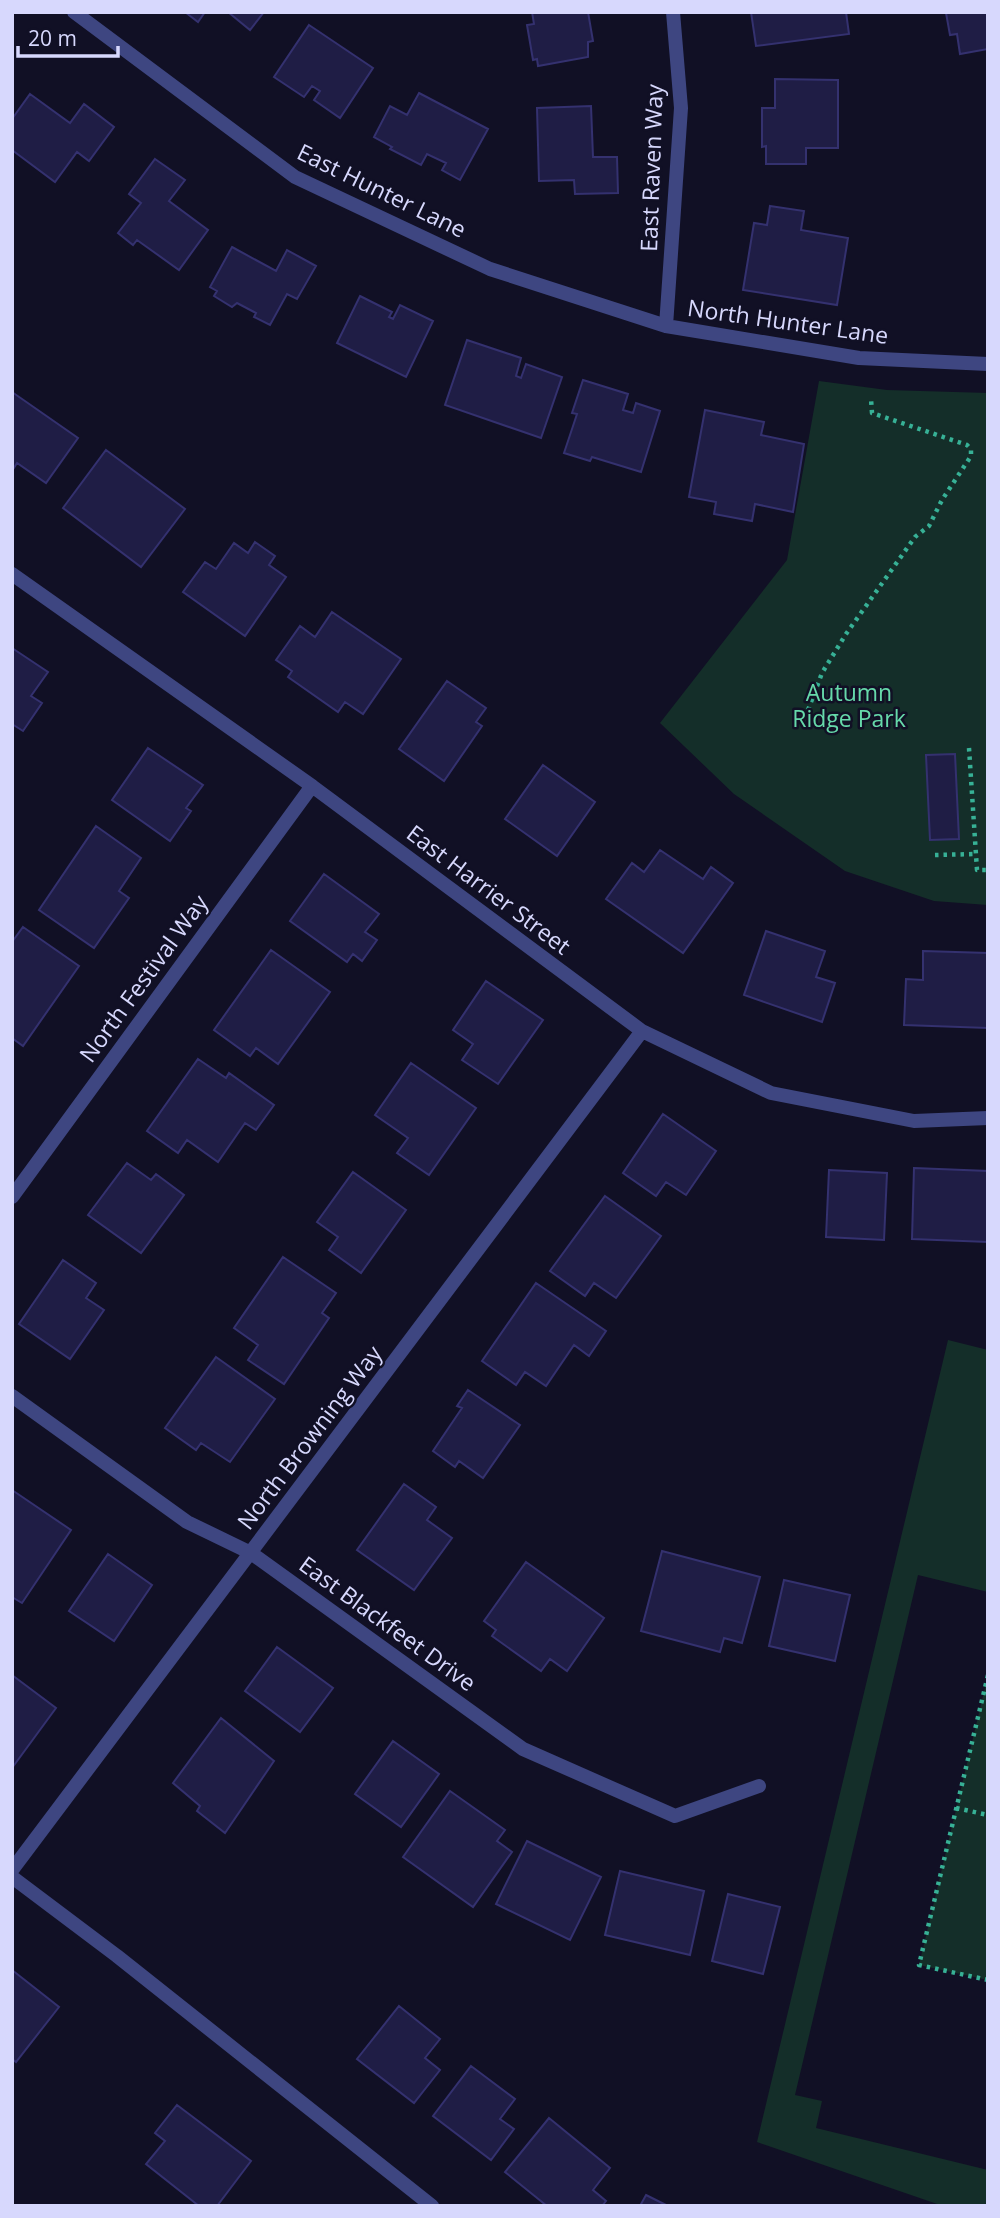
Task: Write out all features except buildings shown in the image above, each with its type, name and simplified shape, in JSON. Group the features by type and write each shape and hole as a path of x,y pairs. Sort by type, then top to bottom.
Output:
{"street":[{"name":"East Hunter Lane","path":"74,12 295,177 490,269 666,326"},
{"name":"East Raven Way","path":"666,326 681,108 673,12"},
{"name":"North Hunter Lane","path":"666,326 859,358 988,364"},
{"name":"East Harrier Street","path":"12,574 312,786 642,1031 771,1093 914,1121 988,1118"},
{"name":"North Festival Way","path":"12,1197 312,786"},
{"name":"North Browning Way","path":"12,1870 642,1031"},
{"name":"East Blackfeet Drive","path":"12,1396 187,1522 251,1553 523,1749 675,1816 759,1786"},
{"path":"12,1877 117,1956 432,2206"}],"path":[{"path":"808,710 822,673 846,634 915,537 929,526 942,500 971,456 971,449 967,445 872,413 871,399"},
{"path":"970,748 977,870 988,870"},
{"path":"935,855 976,854"},
{"path":"988,1675 919,1965 988,1980"},
{"path":"956,1808 988,1815"}],"green space":[{"name":"Autumn Ridge Park","path":"819,381 887,390 988,393 988,905 934,901 845,871 734,794 660,723 787,560"},
{"path":"948,1340 988,1350 988,1592 918,1575 795,2095 822,2101 816,2128 988,2170 988,2206 943,2206 757,2142"},
{"path":"988,1675 988,1980 919,1965"}]}
